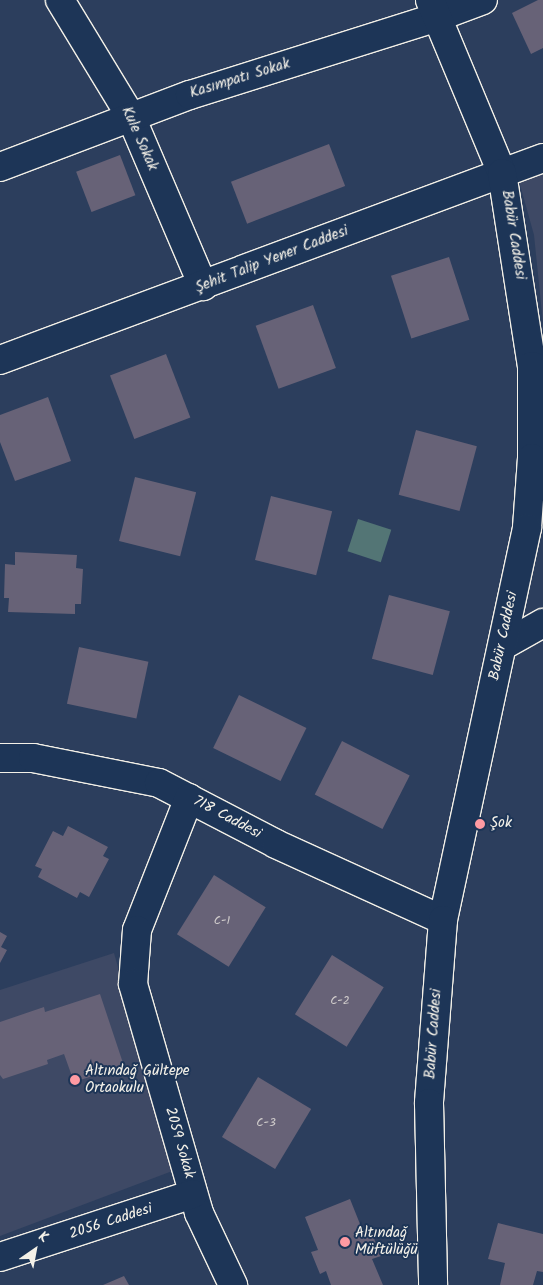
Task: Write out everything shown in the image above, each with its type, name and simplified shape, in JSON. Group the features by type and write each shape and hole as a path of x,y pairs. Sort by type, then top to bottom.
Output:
{"street":[{"name":"Kule Sokak","path":"60,0 131,117 203,286"},
{"name":"Kasımpatı Sokak","path":"0,167 190,95 434,9 483,0"},
{"name":"Babür Caddesi","path":"433,1285 429,1103 443,920 461,823 504,645 527,528 532,458 532,366 502,173 434,9"},
{"name":"Şehit Talip Yener Caddesi","path":"0,360 543,158"},
{"path":"504,645 543,623"},
{"name":"718 Caddesi","path":"0,758 33,758 102,770 159,783 276,844 443,920"},
{"name":"2059 Sokak","path":"189,798 137,930 132,984 193,1194 233,1285"},
{"name":"2056 Caddesi","path":"0,1257 193,1194"}],"shaded area":[{"path":"543,171 543,323 534,235 519,181"},
{"name":"Altındağ Gültepe Ortaokulu","path":"114,953 175,1170 0,1236 0,990"}],"green space":[{"path":"358,519 391,530 381,562 347,551"}],"building":[{"path":"538,0 543,0 543,48 531,54 512,13"},
{"path":"329,144 345,186 247,224 231,182"},
{"path":"120,155 135,195 92,212 76,172"},
{"path":"449,257 469,320 411,339 391,276"},
{"path":"313,305 336,368 279,389 256,326"},
{"path":"166,354 190,417 134,439 110,376"},
{"path":"48,397 71,461 15,481 0,442 0,415"},
{"path":"416,430 477,446 460,511 399,495"},
{"path":"135,477 196,492 180,556 119,541"},
{"path":"271,496 332,511 316,575 255,560"},
{"path":"15,552 77,555 76,568 83,569 81,604 75,604 75,614 8,612 9,598 4,598 5,564 15,565"},
{"path":"389,595 450,611 433,675 372,659"},
{"path":"79,647 148,662 136,718 67,704"},
{"path":"239,695 306,728 281,781 213,748"},
{"path":"342,741 410,776 382,829 315,794"},
{"path":"68,826 108,847 103,856 109,859 89,897 80,892 77,898 38,877 42,869 35,866 53,831 63,836"},
{"path":"214,875 266,907 229,967 177,934"},
{"path":"0,932 7,936 1,947 7,950 0,963"},
{"path":"332,955 384,987 347,1047 295,1014"},
{"path":"100,994 124,1066 74,1082 64,1054 47,1060 48,1064 3,1079 0,1075 0,1022 44,1007 45,1012"},
{"path":"258,1077 311,1109 275,1169 222,1137"},
{"name":"Altındağ Müftülüğü","path":"350,1199 364,1234 371,1231 381,1256 372,1259 383,1285 331,1285 326,1271 320,1274 311,1252 318,1250 305,1217"},
{"path":"498,1223 543,1234 543,1272 537,1271 533,1285 500,1285 505,1263 488,1259"},
{"path":"124,1276 129,1285 103,1285"}],"place":[{"name":"Şok","path":"480,824"},
{"name":"Altındağ Gültepe Ortaokulu","path":"75,1080"},
{"name":"Altındağ Müftülüğü","path":"345,1242"}]}
